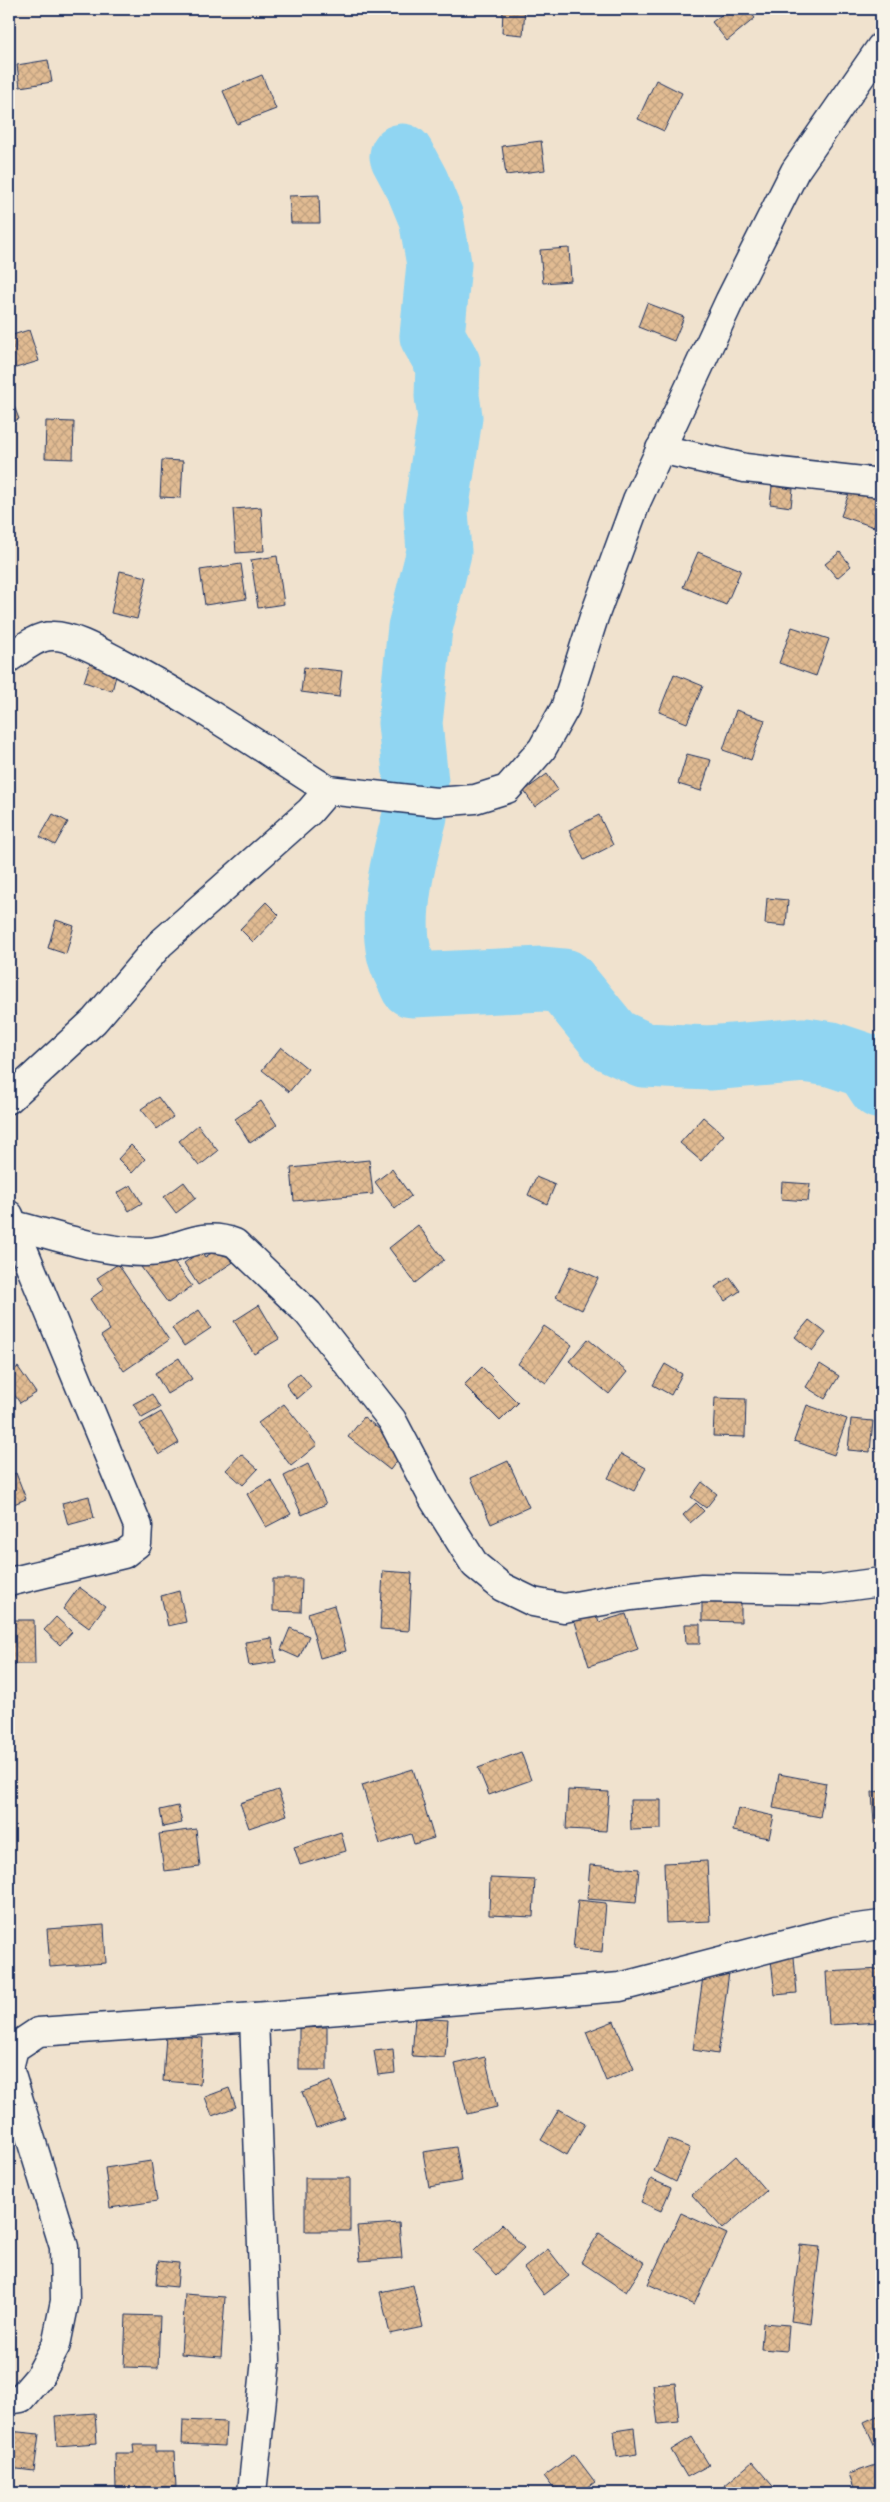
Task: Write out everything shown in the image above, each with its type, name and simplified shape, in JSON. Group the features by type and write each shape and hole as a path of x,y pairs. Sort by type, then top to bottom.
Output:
{"street":[{"path":"9,658 38,638 52,636 66,638 102,653 174,691 328,790 436,802 475,800 507,789 542,749 565,708 618,550 637,500 730,300 795,171 881,47"},
{"path":"660,449 745,468 881,483"},
{"path":"9,1100 94,1021 160,944 310,811 328,790"},
{"path":"11,1220 122,1250 148,1252 206,1238 221,1238 235,1243 308,1312 392,1420 434,1500 475,1565 502,1587 533,1602 564,1608 631,1596 702,1588 821,1590 881,1582"},
{"path":"9,1582 124,1554 137,1544 138,1526 11,1220"},
{"path":"9,2400 21,2398 39,2377 56,2345 65,2301 64,2247 9,2068 14,2048 38,2032 254,2017 620,1987 835,1931 881,1925"},
{"path":"252,2493 266,2360 254,2017"}],"building":[{"path":"503,9 525,9 523,35 502,33"},
{"path":"729,9 748,9 755,18 727,41 712,22"},
{"path":"48,60 52,82 20,87 17,65"},
{"path":"262,75 276,109 237,124 223,91"},
{"path":"656,80 682,93 664,131 638,119"},
{"path":"541,141 545,170 506,175 502,146"},
{"path":"319,195 320,223 291,223 289,196"},
{"path":"569,248 571,281 543,283 540,250"},
{"path":"647,303 684,317 674,341 638,327"},
{"path":"29,330 39,361 9,370 9,350 13,349 9,336"},
{"path":"9,393 19,419 9,423"},
{"path":"46,421 74,422 73,459 45,458"},
{"path":"162,460 183,461 181,498 160,497"},
{"path":"772,486 793,489 791,507 770,504"},
{"path":"851,488 881,499 881,507 874,527 841,516"},
{"path":"261,507 264,551 236,553 233,509"},
{"path":"698,552 741,570 726,605 683,587"},
{"path":"840,552 851,566 837,578 825,564"},
{"path":"277,556 284,604 258,608 251,560"},
{"path":"241,564 246,599 205,605 200,570"},
{"path":"120,571 147,577 137,619 111,613"},
{"path":"792,627 829,639 816,676 779,663"},
{"path":"91,660 118,668 112,691 84,682"},
{"path":"304,667 342,671 339,697 301,692"},
{"path":"674,674 703,686 687,723 659,712"},
{"path":"736,710 765,720 751,760 723,750"},
{"path":"687,754 711,760 701,791 678,784"},
{"path":"547,774 558,790 535,807 524,791"},
{"path":"53,814 68,822 55,845 40,837"},
{"path":"599,815 613,845 584,860 569,830"},
{"path":"767,898 788,900 786,926 765,924"},
{"path":"266,902 279,915 253,942 240,929"},
{"path":"56,920 74,926 66,954 48,948"},
{"path":"281,1047 308,1069 289,1092 262,1070"},
{"path":"158,1097 173,1117 157,1129 141,1109"},
{"path":"261,1101 277,1125 250,1143 235,1119"},
{"path":"703,1117 724,1135 701,1161 680,1143"},
{"path":"198,1125 218,1151 199,1166 179,1141"},
{"path":"131,1145 145,1159 132,1173 118,1159"},
{"path":"369,1160 373,1194 294,1201 291,1168"},
{"path":"392,1169 411,1196 395,1209 375,1182"},
{"path":"536,1177 555,1185 547,1204 528,1195"},
{"path":"184,1182 196,1198 176,1213 164,1197"},
{"path":"782,1182 810,1184 808,1201 781,1199"},
{"path":"131,1185 142,1203 129,1211 117,1193"},
{"path":"418,1225 444,1260 415,1283 389,1248"},
{"path":"225,1245 235,1261 198,1285 184,1263 201,1251 205,1257"},
{"path":"164,1249 192,1286 168,1303 141,1267"},
{"path":"118,1264 169,1340 124,1371 101,1336 110,1330 90,1299 104,1289 97,1278"},
{"path":"571,1266 598,1278 582,1310 556,1297"},
{"path":"730,1277 740,1291 725,1301 715,1287"},
{"path":"259,1305 279,1339 254,1354 234,1321"},
{"path":"199,1310 211,1328 184,1346 172,1328"},
{"path":"809,1320 826,1333 812,1351 795,1337"},
{"path":"544,1326 572,1345 546,1383 518,1364"},
{"path":"588,1339 627,1372 609,1394 569,1361"},
{"path":"179,1358 192,1379 167,1394 155,1373"},
{"path":"665,1364 682,1374 671,1395 653,1385"},
{"path":"820,1364 839,1376 825,1399 806,1387"},
{"path":"18,1367 36,1393 20,1403 9,1387 9,1373"},
{"path":"482,1367 518,1403 500,1421 464,1385"},
{"path":"300,1373 311,1387 297,1399 286,1385"},
{"path":"152,1394 160,1408 142,1418 133,1404"},
{"path":"715,1398 746,1399 745,1437 713,1436"},
{"path":"284,1404 317,1445 291,1466 258,1423"},
{"path":"807,1405 847,1419 834,1455 794,1441"},
{"path":"161,1412 179,1443 159,1455 140,1424"},
{"path":"364,1417 405,1450 390,1470 348,1437"},
{"path":"851,1419 873,1421 870,1452 848,1450"},
{"path":"241,1454 258,1469 243,1485 226,1470"},
{"path":"621,1454 646,1468 634,1491 608,1478"},
{"path":"508,1461 529,1507 491,1524 471,1478"},
{"path":"308,1464 326,1504 302,1515 284,1476"},
{"path":"16,1473 26,1499 9,1506 9,1476"},
{"path":"271,1480 291,1514 266,1527 247,1494"},
{"path":"702,1482 717,1494 706,1508 691,1497"},
{"path":"89,1496 94,1518 68,1525 62,1503"},
{"path":"696,1503 704,1511 690,1523 683,1515"},
{"path":"383,1571 412,1573 409,1631 380,1629"},
{"path":"273,1579 302,1579 301,1612 273,1611"},
{"path":"79,1587 105,1606 89,1628 63,1609"},
{"path":"179,1591 186,1622 168,1626 161,1596"},
{"path":"702,1596 741,1596 741,1622 702,1621"},
{"path":"334,1605 346,1651 320,1658 308,1613"},
{"path":"596,1612 599,1622 626,1614 638,1649 589,1666 574,1619"},
{"path":"56,1617 72,1632 60,1645 44,1630"},
{"path":"9,1620 34,1620 35,1664 9,1664"},
{"path":"685,1624 700,1624 700,1644 686,1644"},
{"path":"290,1628 309,1636 299,1658 281,1650"},
{"path":"272,1638 276,1662 249,1666 245,1642"},
{"path":"521,1752 531,1780 489,1795 478,1768"},
{"path":"413,1769 434,1838 414,1844 411,1834 380,1844 362,1785"},
{"path":"779,1774 826,1783 820,1817 773,1808"},
{"path":"278,1790 287,1815 249,1828 240,1803"},
{"path":"568,1790 609,1792 606,1831 566,1829"},
{"path":"881,1791 881,1824 874,1824 872,1792"},
{"path":"630,1800 661,1800 661,1829 631,1830"},
{"path":"178,1806 182,1823 163,1827 160,1810"},
{"path":"738,1808 774,1816 769,1838 733,1831"},
{"path":"196,1829 200,1867 164,1871 159,1834"},
{"path":"341,1832 346,1851 300,1865 294,1847"},
{"path":"707,1861 710,1921 666,1923 664,1863"},
{"path":"590,1865 639,1869 636,1903 587,1899"},
{"path":"490,1878 535,1880 533,1917 489,1915"},
{"path":"578,1900 606,1903 602,1952 573,1949"},
{"path":"104,1925 106,1963 50,1967 47,1929"},
{"path":"794,1957 797,1993 775,1995 771,1960"},
{"path":"704,1969 729,1972 718,2054 693,2050"},
{"path":"881,1969 881,2022 829,2025 826,1972"},
{"path":"415,2018 448,2020 445,2058 412,2056"},
{"path":"614,2021 634,2069 606,2081 586,2032"},
{"path":"327,2027 327,2070 299,2070 299,2028"},
{"path":"166,2035 203,2038 200,2084 163,2081"},
{"path":"393,2049 395,2073 378,2075 374,2051"},
{"path":"485,2057 497,2107 467,2114 455,2064"},
{"path":"331,2081 345,2118 316,2128 302,2092"},
{"path":"229,2088 236,2107 212,2116 205,2097"},
{"path":"559,2109 585,2124 567,2155 541,2140"},
{"path":"668,2139 690,2148 676,2182 654,2171"},
{"path":"456,2147 462,2181 429,2187 423,2152"},
{"path":"736,2156 766,2191 723,2229 692,2195"},
{"path":"151,2161 157,2201 110,2208 105,2168"},
{"path":"305,2178 350,2178 350,2231 305,2231"},
{"path":"651,2179 671,2188 661,2211 641,2202"},
{"path":"681,2213 727,2234 694,2305 648,2284"},
{"path":"399,2223 402,2258 360,2261 357,2226"},
{"path":"502,2224 524,2248 496,2275 474,2251"},
{"path":"599,2233 645,2263 626,2292 581,2262"},
{"path":"800,2245 820,2247 811,2324 791,2321"},
{"path":"548,2249 569,2276 544,2295 524,2268"},
{"path":"158,2261 179,2263 177,2287 156,2285"},
{"path":"413,2285 423,2327 390,2334 380,2292"},
{"path":"185,2294 225,2297 221,2357 181,2354"},
{"path":"126,2315 160,2316 158,2368 124,2367"},
{"path":"763,2323 789,2325 787,2351 761,2349"},
{"path":"675,2383 679,2422 658,2424 653,2385"},
{"path":"95,2413 97,2443 57,2446 55,2416"},
{"path":"881,2414 881,2460 864,2422"},
{"path":"183,2420 226,2422 225,2446 182,2444"},
{"path":"634,2428 637,2454 617,2457 614,2431"},
{"path":"9,2431 39,2434 34,2471 9,2468"},
{"path":"692,2437 709,2465 687,2477 671,2450"},
{"path":"133,2445 155,2445 155,2452 174,2452 176,2487 116,2488 115,2453 134,2453"},
{"path":"574,2454 595,2482 580,2493 557,2493 544,2476"},
{"path":"752,2462 778,2492 716,2493"},
{"path":"876,2465 881,2481 881,2493 856,2493 849,2474"}],"waterway":[{"path":"402,156 417,184 431,218 439,264 432,336 448,364 447,396 450,417 436,511 439,552 420,628 410,723 416,782"},
{"path":"415,816 399,884 396,920 400,957 412,985 543,979 564,981 612,1040 644,1055 709,1058 804,1050 831,1054 867,1066 881,1087"}]}
